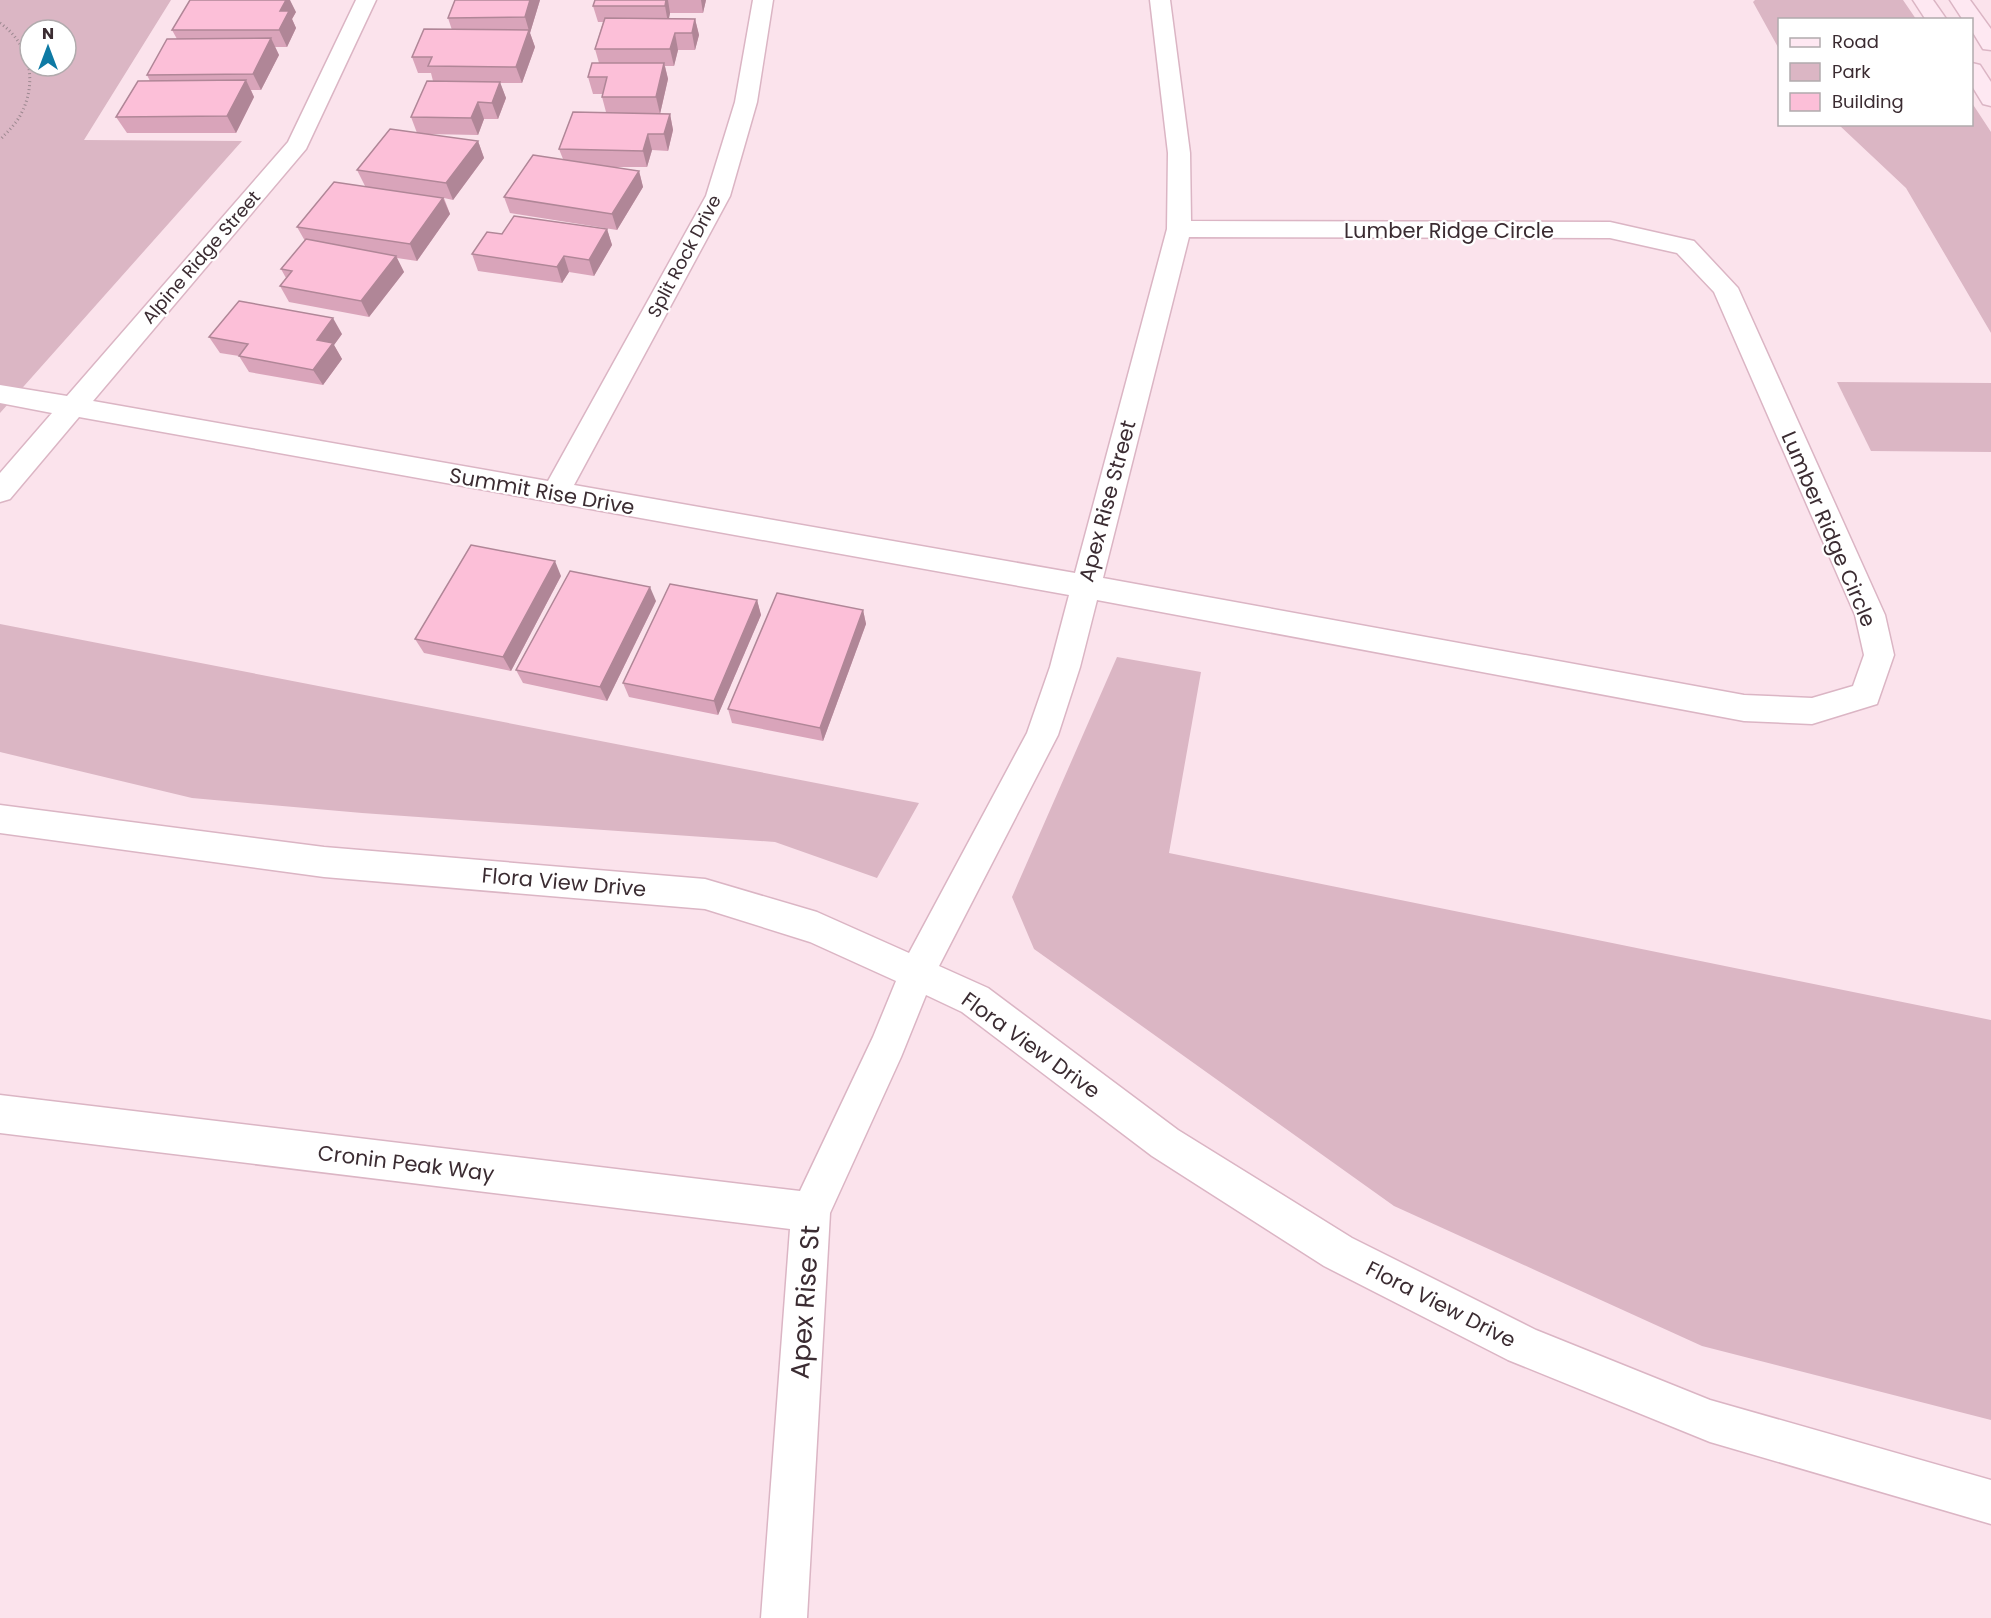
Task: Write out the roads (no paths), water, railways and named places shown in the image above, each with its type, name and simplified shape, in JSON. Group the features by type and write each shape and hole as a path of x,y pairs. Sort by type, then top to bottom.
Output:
{"street":[{"name":"Alpine Ridge Street","path":"0,492 297,144 366,0"},
{"name":"Split Rock Drive","path":"555,494 718,196 746,102 763,0"},
{"name":"Apex Rise Street","path":"917,973 1042,735 1065,667 1084,586 1179,229 1179,153 1160,0"},
{"path":"1923,0 1935,18"},
{"path":"1960,0 1973,18"},
{"path":"1973,18 1991,44"},
{"path":"1973,73 1991,99"},
{"name":"Lumber Ridge Circle","path":"1084,586 1744,708 1812,711 1866,695 1879,655 1869,615 1725,288 1685,247 1610,230 1179,229"},
{"name":"Summit Rise Drive","path":"0,394 1084,586"},
{"name":"Flora View Drive","path":"0,819 324,862 705,894 817,928 975,1000 1165,1143 1338,1252 1523,1345 1710,1421 1991,1502"},
{"name":"Apex Rise St","path":"784,1618 811,1212 888,1045 917,973"},
{"name":"Cronin Peak Way","path":"0,1114 811,1212"}]}
